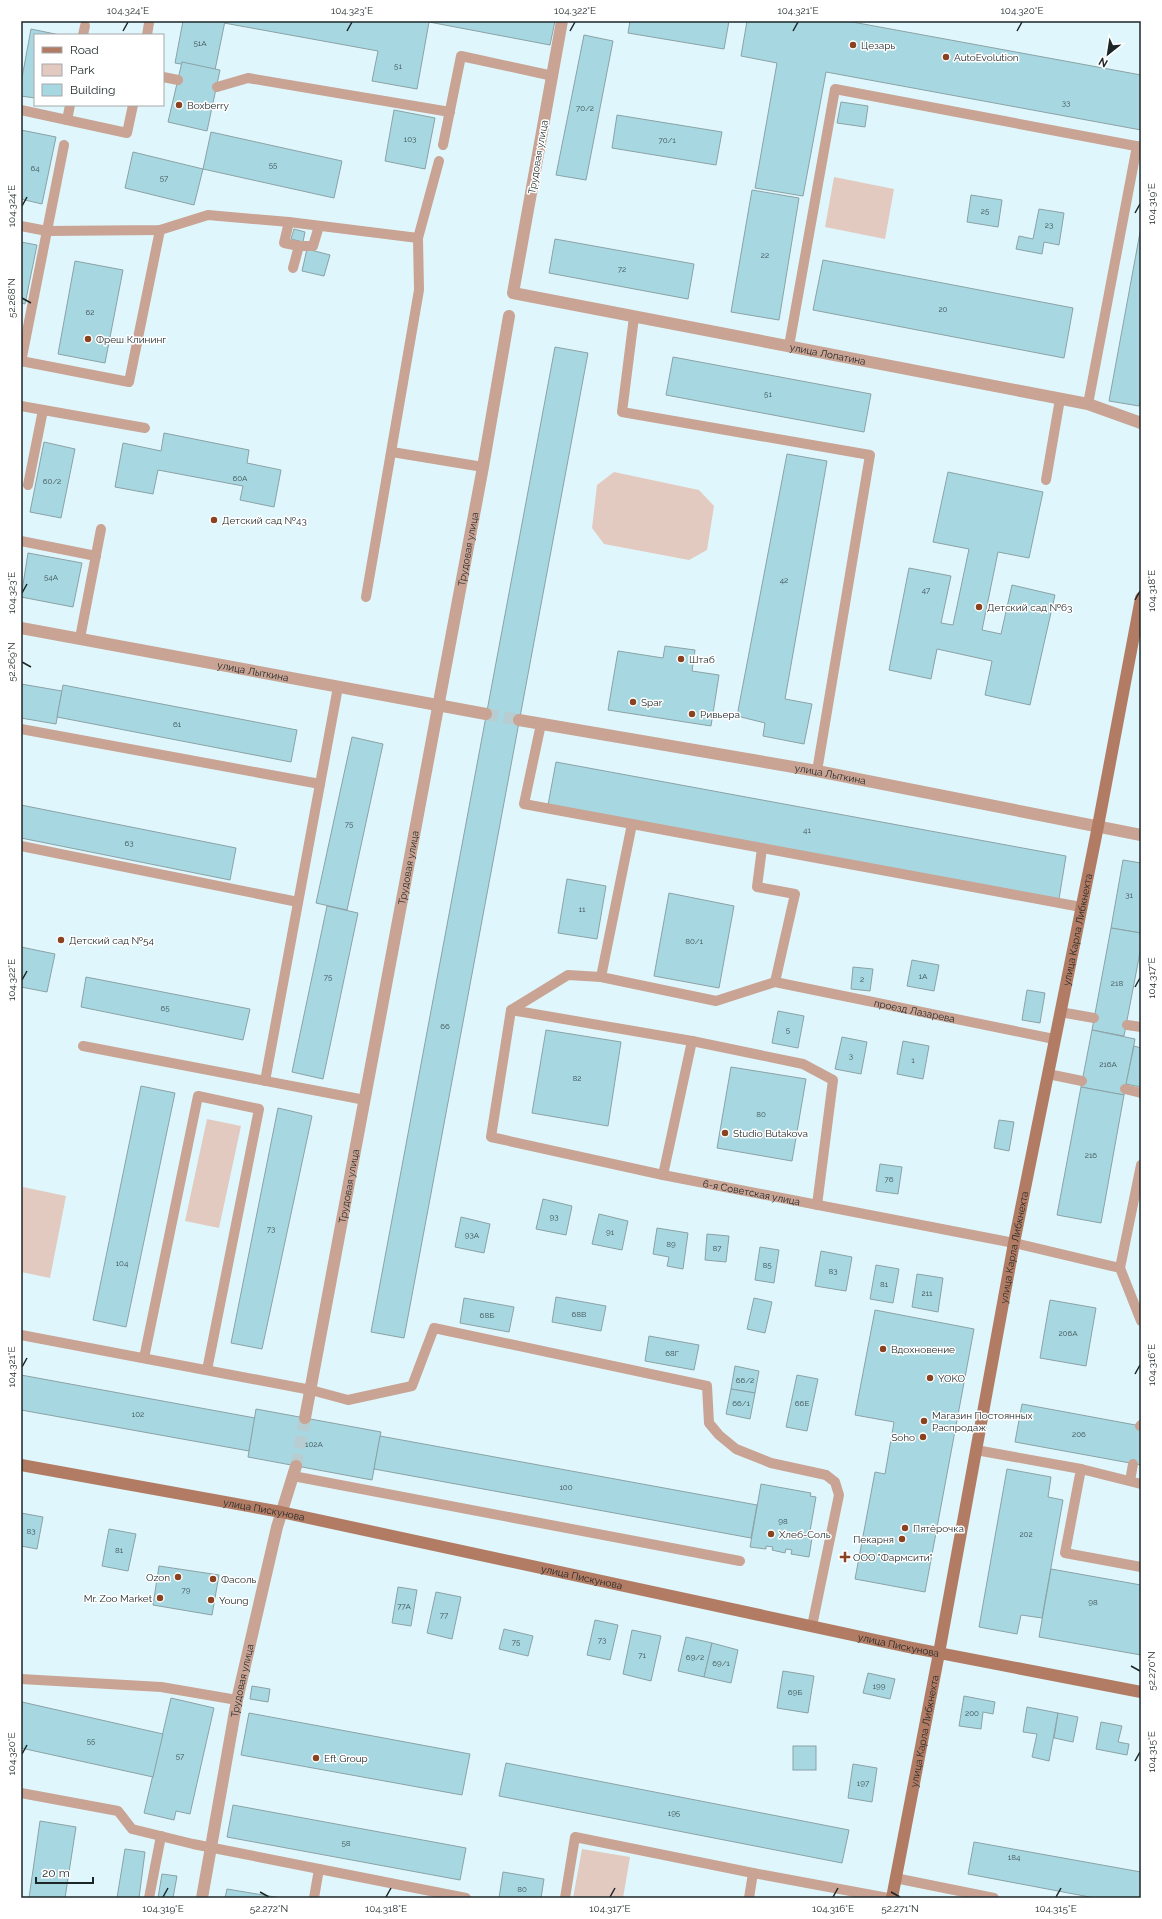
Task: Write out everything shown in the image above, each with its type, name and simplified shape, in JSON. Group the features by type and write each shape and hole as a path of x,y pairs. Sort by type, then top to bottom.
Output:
{"street":[{"name":"Трудовая улица","path":"513,293 562,21"},
{"name":"улица Лопатина","path":"513,293 1088,404 1141,422"},
{"name":"Трудовая улица","path":"305,1418 439,706 483,468 509,316"},
{"name":"улица Карла Либкнехта","path":"892,1898 939,1653 1014,1244 1098,826 1141,598"},
{"name":"улица Лыткина","path":"21,628 486,714"},
{"name":"улица Лыткина","path":"519,720 817,771 1141,835"},
{"name":"улица Пискунова","path":"21,1465 281,1512 939,1653 1141,1692"},
{"name":"Трудовая улица","path":"202,1898 237,1700 281,1512 294,1471"}],"lane":[{"path":"147,34 149,23"},
{"path":"443,145 461,56 553,76"},
{"path":"164,77 178,80"},
{"path":"217,87 248,78 450,112"},
{"path":"789,346 835,89 1139,147 1088,404"},
{"path":"67,120 70,106"},
{"path":"21,110 127,133 133,106"},
{"path":"64,145 21,361 129,382 160,230"},
{"path":"366,597 419,290 418,238 439,161"},
{"path":"21,226 47,231 160,230 208,215 289,222 418,238"},
{"path":"289,222 284,243 300,246 313,246 319,226"},
{"path":"293,268 300,246"},
{"path":"634,316 622,412 870,455 817,771"},
{"path":"1046,480 1060,399"},
{"path":"21,406 145,428"},
{"path":"28,485 43,410"},
{"path":"392,452 483,468"},
{"path":"80,638 101,530"},
{"path":"21,541 96,556"},
{"path":"265,1081 338,687"},
{"path":"541,724 524,804 1081,907"},
{"path":"21,729 320,784"},
{"path":"601,977 632,824"},
{"path":"21,846 298,902"},
{"path":"511,1010 568,975 601,977 716,1001 775,982 795,894 757,887 762,848"},
{"name":"проезд Лазарева","path":"775,982 1054,1039"},
{"path":"511,1010 692,1041 803,1064 832,1080 817,1205"},
{"name":"6-я Советская улица","path":"511,1010 491,1137 664,1174 1014,1244 1120,1268"},
{"path":"1060,1012 1094,1018"},
{"path":"1126,1024 1141,1027"},
{"path":"664,1174 692,1041"},
{"path":"83,1046 365,1100"},
{"path":"1048,1074 1082,1081"},
{"path":"1126,1090 1141,1092"},
{"path":"144,1358 198,1096 260,1109 207,1370"},
{"path":"1141,1165 1120,1268 1141,1321"},
{"path":"21,1335 310,1390 348,1400 412,1386 434,1328 707,1386 709,1422 719,1435 736,1449 753,1458 826,1475 835,1482 839,1495 812,1626"},
{"path":"976,1450 1081,1469 1141,1484"},
{"path":"1130,1481 1133,1464"},
{"path":"1081,1469 1065,1553 1141,1567"},
{"path":"294,1471 740,1561"},
{"path":"21,1679 161,1687 237,1700"},
{"path":"21,1793 118,1811 132,1829 161,1836 212,1848 466,1898"},
{"path":"149,1898 161,1836"},
{"path":"565,1898 575,1837 753,1873 888,1898"},
{"path":"314,1898 319,1869"},
{"path":"749,1898 753,1873"},
{"path":"895,1878 994,1898"}],"green space":[{"path":"834,177 894,189 885,239 825,227"},
{"path":"614,472 699,490 714,506 707,550 689,560 604,544 592,528 597,485"},
{"path":"207,1119 241,1126 219,1228 185,1221"},
{"path":"23,1187 66,1196 50,1278 21,1272 21,1200"},
{"path":"582,1849 630,1857 623,1898 573,1898"}],"building":[{"path":"183,21 225,21 215,70 175,63"},
{"path":"225,21 555,21 550,45 429,22 417,89 372,81 378,51 224,23"},
{"path":"630,21 729,21 724,49 628,33"},
{"path":"747,21 847,21 1141,75 1141,130 826,72 803,196 755,188 777,63 741,56"},
{"path":"31,29 55,34 34,34 34,98 21,96 21,83"},
{"path":"584,35 613,41 586,180 556,175"},
{"path":"182,62 220,70 207,131 168,122"},
{"path":"841,102 868,106 865,127 837,123"},
{"path":"394,110 435,118 425,169 385,161"},
{"path":"617,115 722,132 716,165 612,148"},
{"path":"21,130 56,137 42,204 21,199"},
{"path":"211,132 342,161 334,198 203,169"},
{"path":"133,152 203,169 194,205 125,188"},
{"path":"752,190 799,198 779,320 731,312"},
{"path":"971,195 1002,200 998,227 967,222"},
{"path":"1039,209 1064,213 1059,245 1044,242 1042,254 1016,249 1019,236 1033,239"},
{"path":"1141,227 1141,398 1139,406 1109,401"},
{"path":"294,229 305,232 303,242 291,239"},
{"path":"555,239 694,264 688,299 549,273"},
{"path":"21,242 37,245 25,304 21,303"},
{"path":"307,249 330,255 324,276 302,271"},
{"path":"823,260 1073,308 1064,358 813,310"},
{"path":"75,261 123,270 105,363 58,354"},
{"path":"555,347 588,353 404,1338 371,1332"},
{"path":"673,357 871,394 864,432 666,395"},
{"path":"164,433 249,450 247,463 281,470 274,507 240,500 243,486 158,470 153,494 115,487 123,443 161,451"},
{"path":"44,442 75,449 61,518 30,512"},
{"path":"787,454 827,461 785,699 812,704 804,744 763,736 765,723 737,716"},
{"path":"948,472 1043,492 1029,558 998,552 982,630 1001,634 1012,585 1055,595 1030,705 985,695 992,661 937,649 931,679 889,670 909,568 951,576 941,623 953,625 969,549 933,542"},
{"path":"28,553 82,563 73,607 21,597"},
{"path":"665,646 695,650 692,671 719,675 711,726 608,710 618,651 663,658"},
{"path":"21,684 62,691 56,724 21,718"},
{"path":"63,685 297,730 291,762 57,717"},
{"path":"352,737 383,744 347,910 316,903"},
{"path":"556,762 1066,856 1059,899 548,805"},
{"path":"21,805 236,848 230,880 21,838"},
{"path":"1123,860 1141,863 1141,933 1111,928"},
{"path":"567,879 606,886 597,939 558,933"},
{"path":"669,893 734,906 719,988 654,976"},
{"path":"327,906 358,913 323,1079 292,1072"},
{"path":"1111,928 1141,933 1141,947 1124,1036 1092,1030"},
{"path":"21,947 55,954 47,992 21,987"},
{"path":"912,960 939,965 934,991 907,986"},
{"path":"853,967 873,969 870,991 851,989"},
{"path":"86,977 250,1009 243,1040 81,1007"},
{"path":"1027,990 1045,993 1040,1023 1022,1020"},
{"path":"778,1011 804,1016 798,1048 772,1043"},
{"path":"546,1030 621,1042 608,1126 532,1113"},
{"path":"1092,1030 1135,1039 1124,1095 1081,1087"},
{"path":"842,1037 867,1042 861,1074 835,1069"},
{"path":"903,1041 929,1046 923,1079 897,1074"},
{"path":"1134,1046 1141,1048 1141,1087 1126,1084"},
{"path":"731,1067 806,1079 792,1161 717,1148"},
{"path":"141,1086 175,1093 126,1327 93,1320"},
{"path":"1081,1087 1124,1095 1101,1223 1057,1215"},
{"path":"278,1108 312,1116 262,1349 231,1343"},
{"path":"999,1120 1014,1122 1009,1151 994,1148"},
{"path":"880,1164 902,1167 898,1194 876,1191"},
{"path":"543,1199 572,1206 566,1235 536,1229"},
{"path":"599,1214 628,1221 622,1250 592,1244"},
{"path":"461,1217 490,1224 484,1253 455,1247"},
{"path":"657,1228 688,1233 683,1269 667,1266 669,1257 653,1254"},
{"path":"707,1234 729,1236 726,1262 705,1260"},
{"path":"760,1247 779,1250 774,1283 755,1280"},
{"path":"821,1251 852,1257 846,1291 815,1286"},
{"path":"876,1265 899,1269 893,1303 870,1299"},
{"path":"917,1274 943,1278 938,1312 912,1307"},
{"path":"556,1297 606,1306 601,1331 552,1322"},
{"path":"464,1298 514,1307 509,1332 460,1323"},
{"path":"754,1298 772,1302 765,1333 747,1329"},
{"path":"1050,1300 1096,1308 1086,1366 1040,1358"},
{"path":"875,1310 974,1329 925,1592 855,1579 875,1472 885,1474 894,1422 855,1415"},
{"path":"649,1336 699,1345 694,1370 645,1361"},
{"path":"735,1366 759,1371 755,1393 731,1389"},
{"path":"21,1375 255,1418 249,1451 21,1410"},
{"path":"797,1375 818,1379 807,1431 786,1427"},
{"path":"731,1389 755,1393 750,1419 726,1414"},
{"path":"1022,1404 1141,1426 1141,1465 1015,1442"},
{"path":"256,1409 381,1432 372,1480 248,1457"},
{"path":"380,1436 757,1505 751,1538 374,1469"},
{"path":"1007,1469 1051,1477 1048,1497 1063,1500 1042,1618 1021,1615 1017,1634 979,1627"},
{"path":"761,1484 811,1493 810,1496 816,1497 809,1537 812,1538 809,1557 791,1554 792,1550 786,1549 785,1553 772,1550 773,1547 766,1546 766,1549 750,1547"},
{"path":"21,1513 43,1517 37,1549 21,1546"},
{"path":"109,1529 136,1534 128,1571 102,1566"},
{"path":"159,1566 219,1575 212,1615 153,1605"},
{"path":"1051,1569 1141,1585 1141,1655 1039,1637"},
{"path":"398,1587 417,1590 411,1626 392,1623"},
{"path":"436,1592 461,1597 452,1639 427,1633"},
{"path":"595,1620 618,1625 610,1660 587,1655"},
{"path":"504,1629 533,1636 528,1656 499,1649"},
{"path":"632,1630 661,1636 651,1681 623,1674"},
{"path":"686,1637 712,1643 704,1677 678,1671"},
{"path":"712,1643 738,1650 731,1683 704,1677"},
{"path":"783,1671 814,1676 808,1713 777,1708"},
{"path":"868,1673 895,1679 890,1699 863,1693"},
{"path":"252,1686 270,1689 268,1702 250,1699"},
{"path":"964,1696 995,1702 993,1714 983,1712 981,1729 959,1726"},
{"path":"171,1698 214,1708 190,1814 176,1811 174,1820 144,1813"},
{"path":"22,1702 163,1734 153,1777 21,1748"},
{"path":"1027,1707 1058,1713 1049,1761 1032,1757 1037,1734 1023,1732"},
{"path":"249,1713 470,1754 462,1795 241,1755"},
{"path":"1058,1713 1078,1717 1073,1742 1054,1738"},
{"path":"1101,1722 1122,1726 1118,1742 1129,1744 1127,1755 1096,1749"},
{"path":"793,1746 816,1746 816,1770 793,1770"},
{"path":"506,1763 849,1830 842,1863 499,1796"},
{"path":"853,1764 877,1768 872,1802 848,1798"},
{"path":"233,1805 466,1848 460,1880 227,1837"},
{"path":"40,1821 76,1827 65,1898 29,1898"},
{"path":"974,1842 1141,1872 1141,1898 1095,1898 968,1874"},
{"path":"125,1849 145,1852 139,1898 117,1898"},
{"path":"503,1872 544,1879 541,1898 499,1898"},
{"path":"162,1874 177,1876 173,1898 158,1898"},
{"path":"227,1889 281,1898 225,1898"}],"tunnel":[{"path":"486,714 519,720"},
{"path":"296,1466 305,1418"}],"place":[{"name":"Цезарь","path":"853,45"},
{"name":"AutoEvolution","path":"946,57"},
{"name":"Boxberry","path":"179,105"},
{"name":"Фрeш Клининг","path":"88,339"},
{"name":"Детский сад №43","path":"214,520"},
{"name":"Детский сад №63","path":"979,607"},
{"name":"Штаб","path":"681,659"},
{"name":"Spar","path":"633,702"},
{"name":"Ривьера","path":"692,714"},
{"name":"Детский сад №54","path":"61,940"},
{"name":"Studio Butakova","path":"725,1133"},
{"name":"Вдохновение","path":"883,1349"},
{"name":"YOKO","path":"930,1378"},
{"name":"Магазин Постоянных Распродаж","path":"924,1421"},
{"name":"Soho","path":"923,1437"},
{"name":"Пятёрочка","path":"905,1528"},
{"name":"Хлеб-Соль","path":"771,1534"},
{"name":"Пекарня","path":"902,1539"},
{"name":"ООО \"Фармсити\"","path":"845,1557"},
{"name":"Ozon","path":"178,1577"},
{"name":"Фасоль","path":"213,1579"},
{"name":"Mr. Zoo Market","path":"160,1598"},
{"name":"Young","path":"211,1600"},
{"name":"Eft Group","path":"316,1758"}]}
